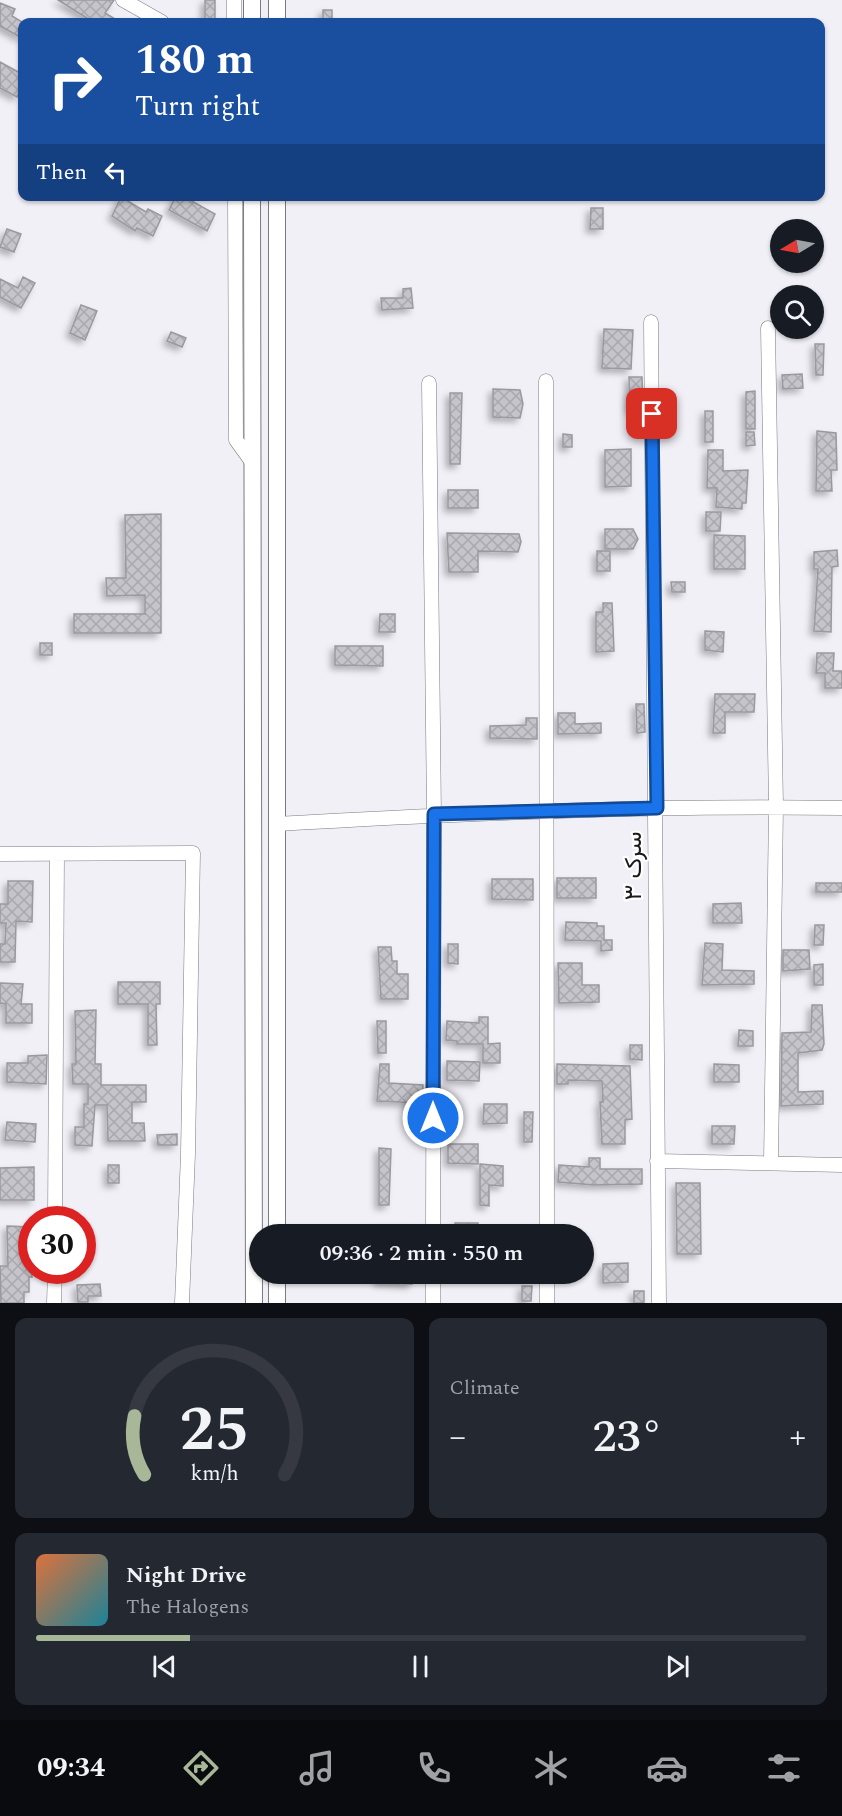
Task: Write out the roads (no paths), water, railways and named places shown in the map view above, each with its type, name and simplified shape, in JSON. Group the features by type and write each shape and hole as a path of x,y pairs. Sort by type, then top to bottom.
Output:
{"main road":[{"path":"252,0 252,18"},
{"path":"277,0 277,18"},
{"path":"252,201 255,1303"},
{"path":"276,1224 277,201"},
{"path":"252,428 277,428"},
{"path":"277,1284 277,1303"}],"street":[{"path":"123,0 155,18"},
{"path":"234,0 234,18"},
{"path":"235,201 236,440 252,462"},
{"name":"سرک ۳","path":"651,322 657,808 659,1303"},
{"path":"768,328 776,807 771,1162"},
{"path":"546,381 547,1224"},
{"path":"429,383 434,814 433,1224"},
{"path":"276,824 434,814 657,808 842,808"},
{"path":"0,854 193,853 188,1143 182,1303"},
{"path":"55,1206 57,854"},
{"path":"657,1161 842,1165"},
{"path":"54,1303 55,1284"},
{"path":"433,1284 433,1303"},
{"path":"547,1284 547,1303"}]}
